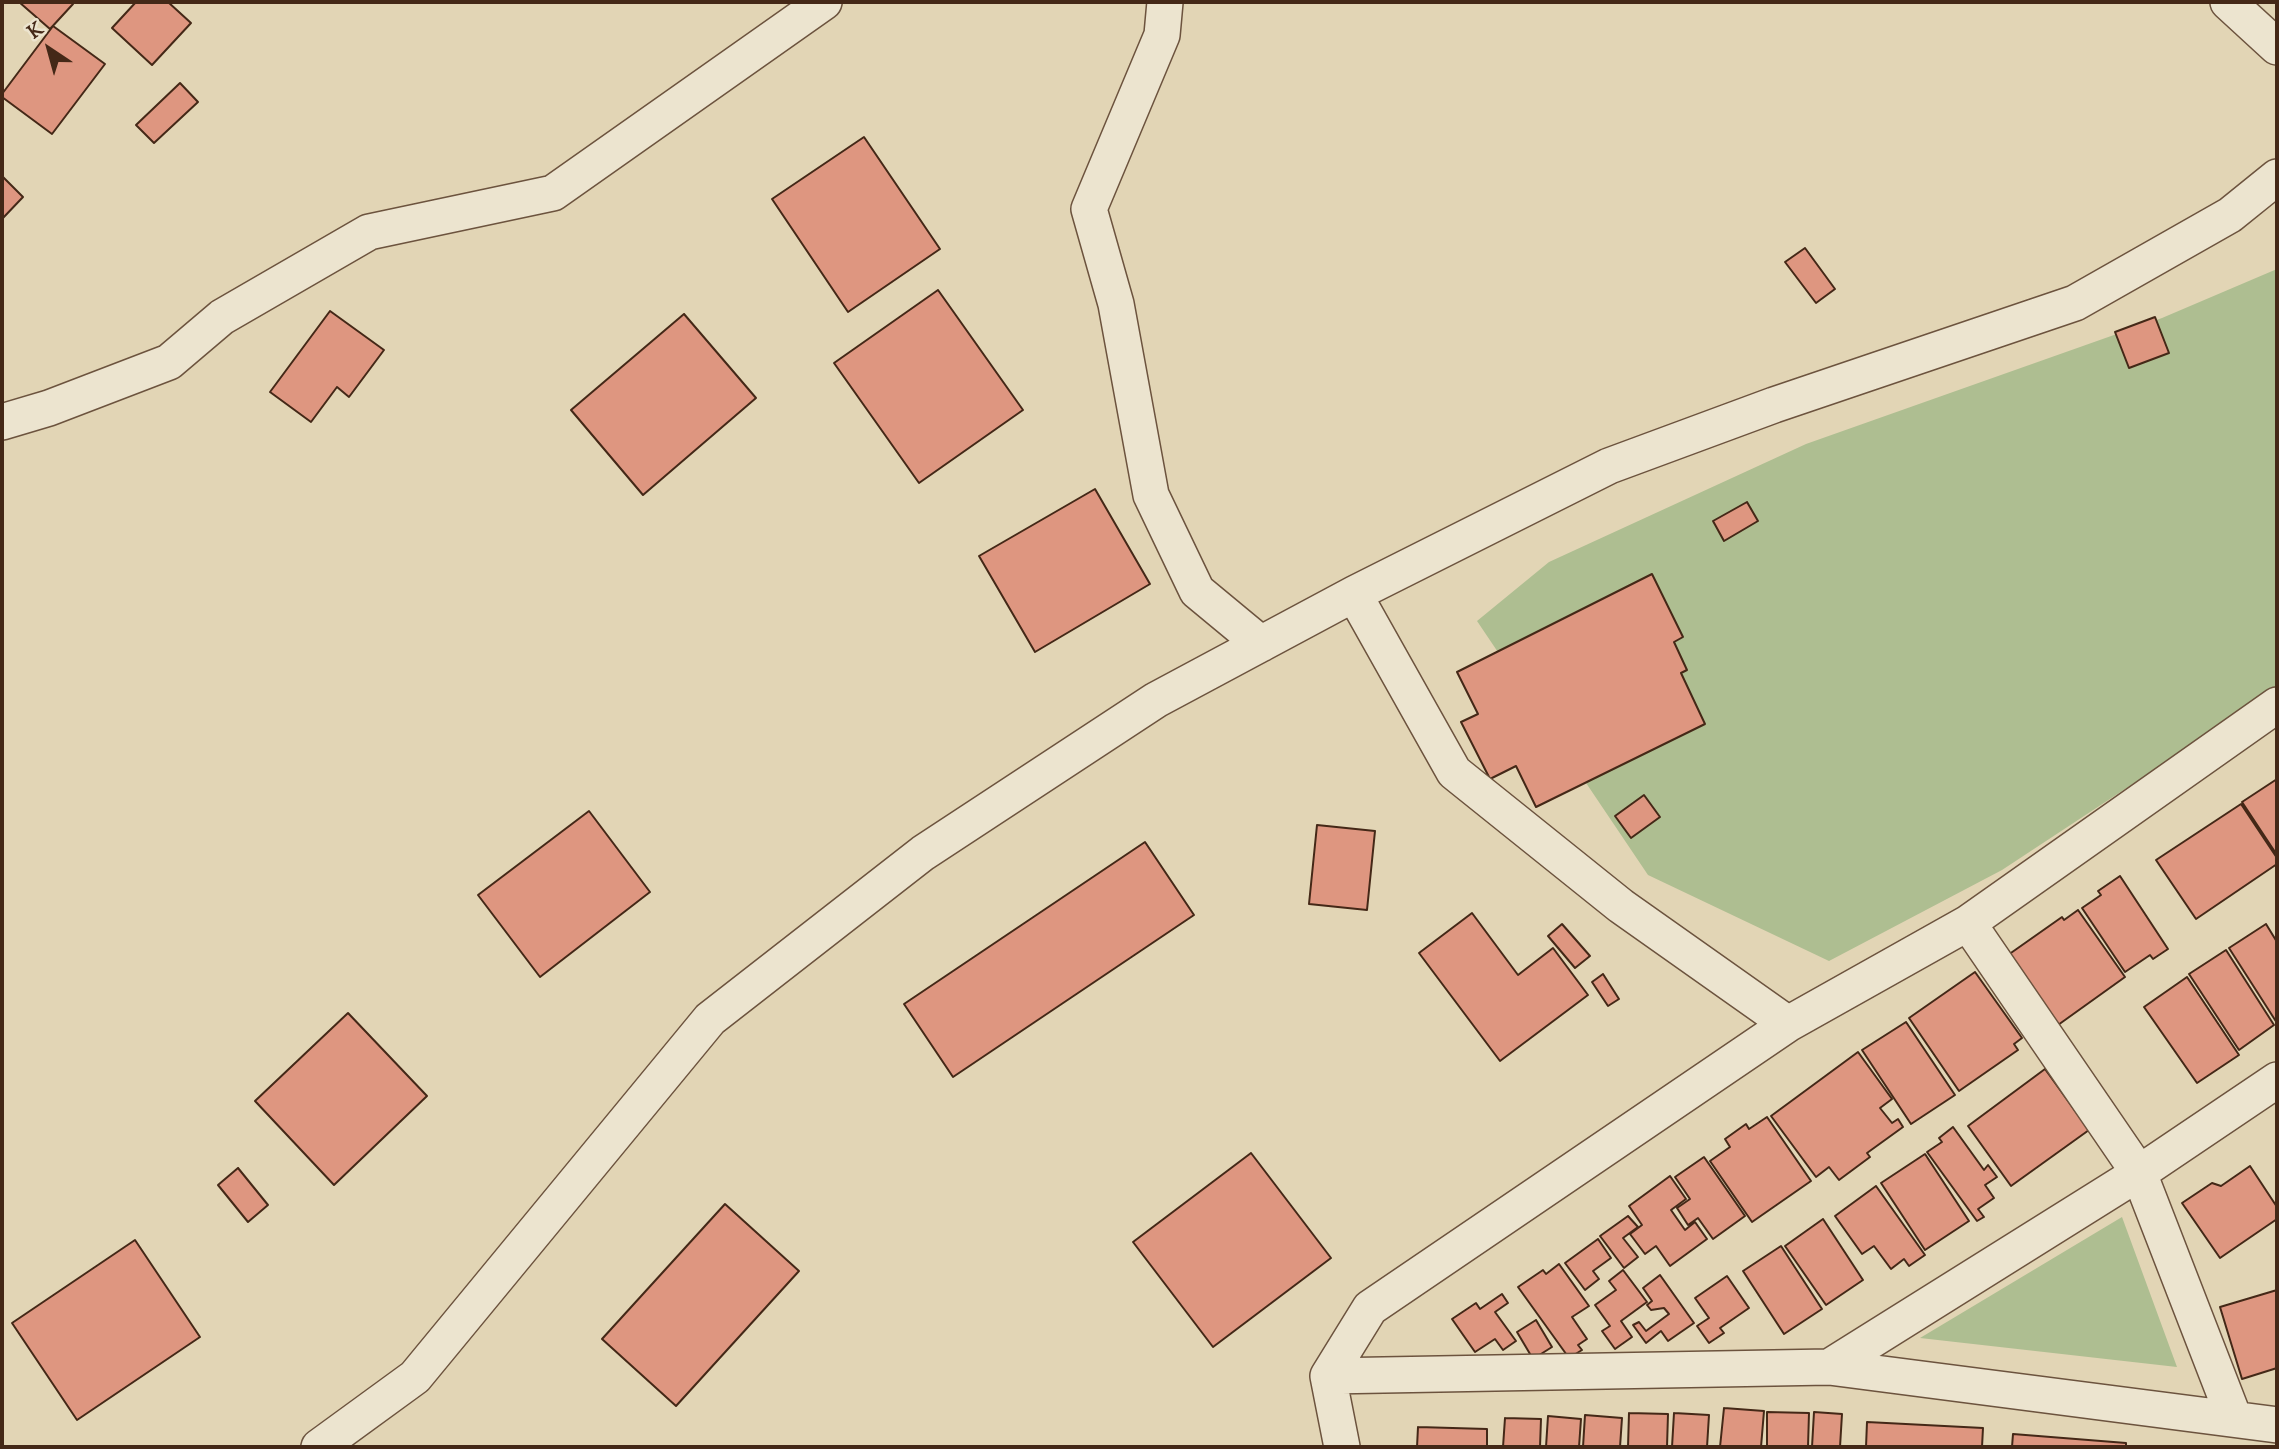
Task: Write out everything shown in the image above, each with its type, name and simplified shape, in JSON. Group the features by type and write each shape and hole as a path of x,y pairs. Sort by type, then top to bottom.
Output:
{"street":[{"path":"2,422 49,408 169,362 222,317 369,232 553,193 824,2"},
{"path":"1165,2 1162,35 1089,209 1116,304 1151,495 1197,591 1261,644"},
{"path":"2228,2 2277,47"},
{"path":"319,1447 415,1377 710,1019 923,853 1156,700 1354,594 1609,466 1774,405 2075,303 2230,215 2277,177"},
{"path":"1354,594 1454,772 1621,906 1788,1024"},
{"path":"1342,1447 1328,1376 1370,1308 1788,1024 1968,923 2277,705"},
{"path":"1968,923 2139,1173 2234,1418"},
{"path":"1829,1367 2139,1173 2277,1080"},
{"path":"1328,1376 1829,1367 2234,1418 2270,1432"}],"green space":[{"path":"2277,269 2277,689 2002,870 1829,961 1648,875 1477,621 1549,562 1806,444 2162,318"},
{"path":"2122,1217 2177,1367 1920,1338"}],"building":[{"path":"19,2 71,2 73,4 50,29"},
{"path":"136,2 168,2 191,23 152,65 112,28"},
{"path":"53,26 105,64 52,134 2,97 2,94"},
{"path":"180,83 198,102 154,143 136,125"},
{"path":"864,137 940,249 848,312 772,199"},
{"path":"2,176 23,197 2,219"},
{"path":"1805,248 1835,289 1816,303 1785,262"},
{"path":"938,290 1023,410 919,483 834,363"},
{"path":"330,311 384,350 349,397 337,387 311,422 270,392"},
{"path":"684,314 756,398 643,495 571,410"},
{"path":"2155,317 2169,353 2129,368 2115,332"},
{"path":"1095,489 1150,584 1035,652 979,556"},
{"path":"1747,502 1758,521 1724,541 1713,521"},
{"path":"1652,574 1683,637 1674,642 1687,670 1681,673 1705,724 1536,807 1516,766 1490,779 1461,722 1478,714 1457,672"},
{"path":"2277,779 2277,855 2242,802"},
{"path":"1644,795 1660,817 1631,838 1615,816"},
{"path":"2241,804 2277,858 2277,864 2196,919 2156,860"},
{"path":"589,811 650,892 540,977 478,895"},
{"path":"1317,825 1375,831 1367,910 1309,904"},
{"path":"1145,842 1194,915 953,1077 904,1004"},
{"path":"2120,876 2168,949 2153,959 2150,955 2125,972 2082,908 2101,895 2098,891"},
{"path":"2078,910 2125,977 2058,1025 2008,955 2062,917 2064,920"},
{"path":"1472,913 1518,975 1553,948 1588,995 1500,1061 1419,953"},
{"path":"1562,924 1590,956 1575,968 1548,936"},
{"path":"2266,924 2277,942 2277,1023 2229,948"},
{"path":"2226,950 2274,1025 2239,1050 2189,974"},
{"path":"1975,972 2022,1038 2014,1044 2018,1050 1959,1091 1909,1018"},
{"path":"1603,974 1619,999 1608,1006 1592,982"},
{"path":"2187,977 2239,1055 2197,1083 2144,1007"},
{"path":"348,1013 427,1096 334,1185 255,1101"},
{"path":"1906,1022 1955,1095 1911,1124 1862,1050"},
{"path":"1858,1052 1892,1099 1880,1108 1892,1123 1898,1119 1903,1127 1867,1153 1870,1157 1839,1180 1829,1167 1816,1177 1771,1116"},
{"path":"2045,1069 2089,1130 2011,1186 1968,1126"},
{"path":"1767,1117 1811,1181 1752,1222 1710,1161 1730,1147 1725,1139 1746,1124 1749,1129"},
{"path":"1953,1127 1984,1170 1988,1165 1997,1177 1985,1185 1994,1198 1978,1209 1984,1217 1977,1221 1927,1152 1942,1142 1939,1138"},
{"path":"1251,1153 1331,1258 1213,1347 1133,1242"},
{"path":"1925,1154 1969,1221 1925,1250 1881,1183"},
{"path":"1704,1157 1745,1216 1713,1239 1698,1218 1688,1225 1677,1208 1690,1199 1675,1177"},
{"path":"2250,1166 2277,1207 2277,1219 2220,1258 2182,1203 2212,1183 2221,1186"},
{"path":"238,1168 268,1205 248,1222 218,1185"},
{"path":"1670,1176 1686,1199 1671,1210 1685,1230 1695,1222 1707,1239 1670,1266 1656,1246 1645,1254 1630,1234 1642,1225 1629,1206"},
{"path":"1876,1186 1925,1255 1909,1266 1904,1259 1891,1269 1874,1246 1862,1254 1835,1216"},
{"path":"725,1204 799,1271 676,1406 602,1339"},
{"path":"1628,1216 1638,1227 1623,1238 1638,1257 1624,1268 1600,1236"},
{"path":"1823,1219 1863,1280 1826,1305 1785,1246"},
{"path":"1598,1239 1611,1258 1593,1271 1599,1279 1585,1290 1565,1263"},
{"path":"135,1240 200,1337 77,1420 12,1323"},
{"path":"1781,1246 1822,1309 1784,1334 1743,1271"},
{"path":"1559,1264 1589,1306 1572,1317 1587,1339 1578,1345 1582,1350 1569,1358 1518,1287 1543,1270 1546,1274"},
{"path":"1623,1270 1647,1302 1621,1321 1632,1337 1615,1349 1602,1331 1610,1326 1595,1305 1616,1290 1609,1281"},
{"path":"1660,1275 1694,1323 1668,1341 1661,1331 1646,1343 1633,1325 1639,1322 1646,1331 1669,1314 1664,1308 1651,1310 1647,1305 1652,1301 1643,1288"},
{"path":"1727,1276 1749,1308 1720,1328 1724,1333 1709,1343 1697,1326 1709,1318 1695,1298"},
{"path":"2277,1290 2277,1368 2242,1379 2220,1307"},
{"path":"1502,1294 1508,1303 1495,1312 1516,1341 1503,1350 1495,1339 1475,1352 1452,1319 1476,1303 1480,1309"},
{"path":"1536,1320 1552,1347 1533,1359 1517,1332"},
{"path":"1724,1408 1764,1411 1761,1447 1720,1447"},
{"path":"1767,1412 1809,1413 1808,1447 1767,1447"},
{"path":"1814,1412 1842,1414 1840,1447 1812,1447"},
{"path":"1629,1413 1668,1414 1667,1447 1628,1447"},
{"path":"1674,1413 1709,1415 1707,1447 1672,1447"},
{"path":"1585,1415 1622,1418 1620,1447 1583,1447"},
{"path":"1548,1416 1581,1419 1579,1447 1546,1447"},
{"path":"1505,1418 1541,1419 1540,1447 1503,1447"},
{"path":"1867,1422 1983,1428 1982,1447 1866,1447"},
{"path":"1418,1427 1487,1429 1487,1447 1417,1447"},
{"path":"2013,1434 2126,1443 2126,1447 2012,1447"}]}
